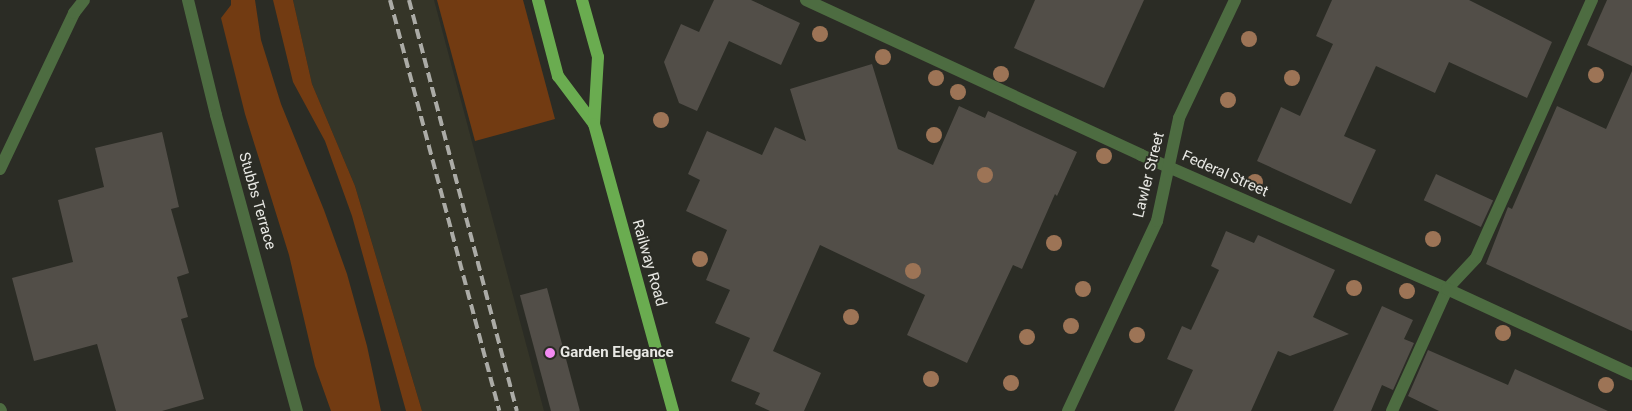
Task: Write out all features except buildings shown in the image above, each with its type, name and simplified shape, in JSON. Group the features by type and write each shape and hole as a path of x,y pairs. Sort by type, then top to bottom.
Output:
{"main road":[{"name":"Railway Road","path":"538,0 558,76 594,124"},
{"name":"Railway Road","path":"582,0 598,57 594,124 673,411"}],"street":[{"path":"0,169 74,12 84,0"},
{"name":"Stubbs Terrace","path":"188,0 216,115 297,411"},
{"name":"Federal Street","path":"806,0 1170,168 1632,374"},
{"name":"Lawler Street","path":"1068,411 1156,221 1170,168 1179,118 1234,0"},
{"path":"1392,411 1447,290 1476,258 1592,0"}],"shaded area":[{"path":"231,0 255,0 261,40 281,104 324,210 347,274 367,346 381,411 331,411 315,366 289,255 245,114 221,18 231,5"},
{"path":"273,0 293,0 312,84 355,186 422,411 406,411 352,216 325,141 293,82"},
{"path":"293,0 434,0 544,411 422,411 355,186 312,84"},
{"path":"437,0 523,0 555,119 475,141"}],"railway":[{"path":"390,0 499,411"},
{"path":"409,0 517,411"}],"place":[{"name":"Garden Elegance","path":"550,353"}]}
